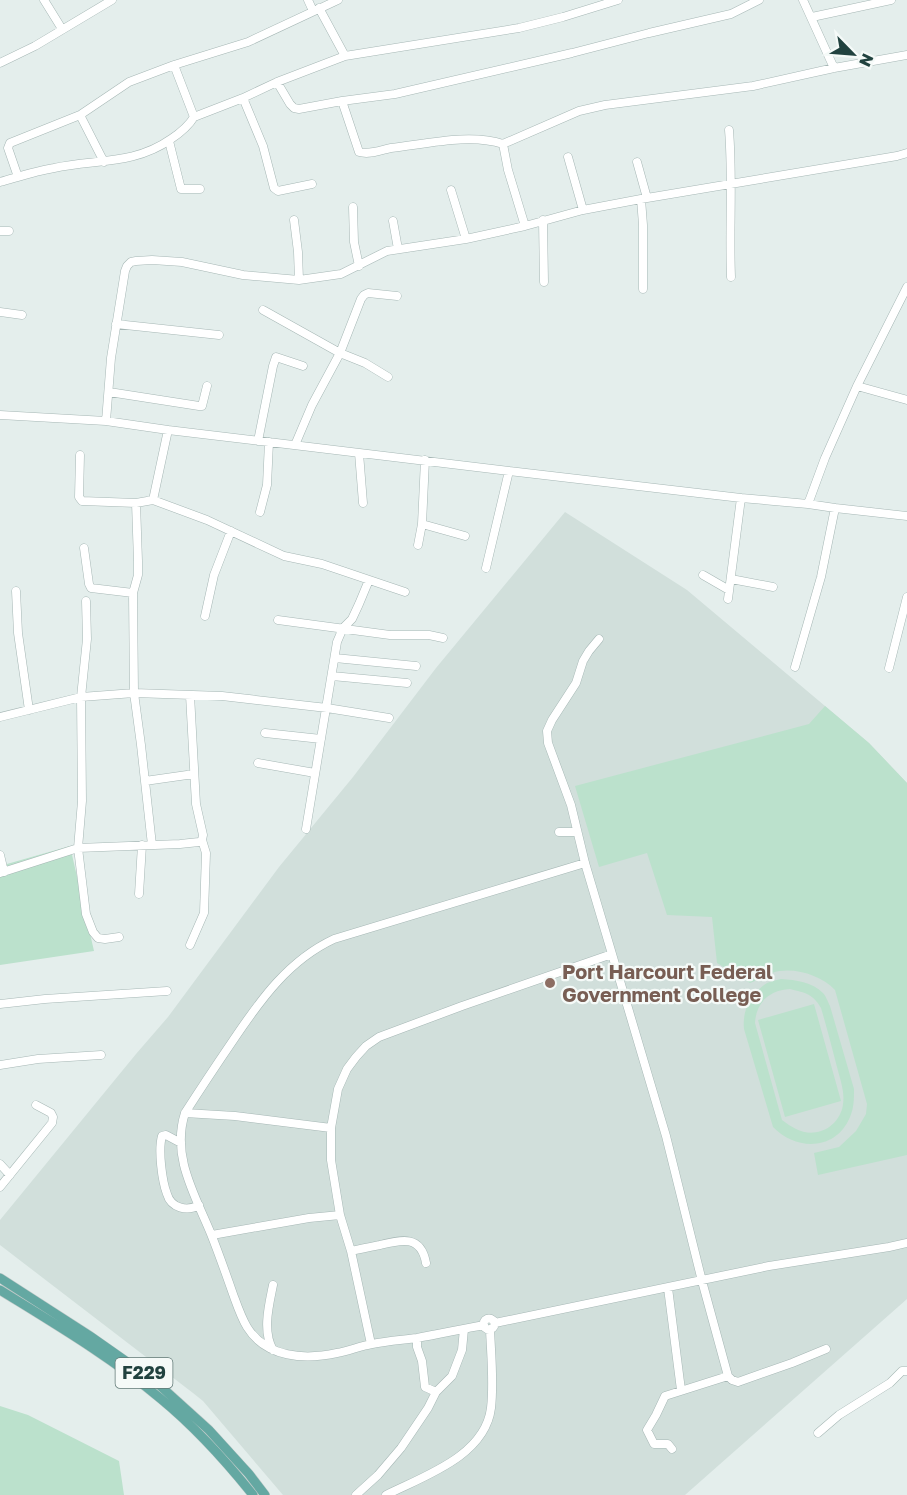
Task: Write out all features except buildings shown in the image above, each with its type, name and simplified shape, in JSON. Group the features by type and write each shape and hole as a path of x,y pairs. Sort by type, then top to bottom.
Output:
{"main road":[{"name":"F229","path":"0,1278 90,1336 157,1383 209,1430 265,1495"},
{"name":"F229","path":"0,1290 109,1359 147,1388 209,1444 254,1495"}],"street":[{"path":"44,0 62,29"},
{"path":"1,60 35,45 112,0"},
{"path":"308,0 345,56"},
{"path":"18,177 8,148 10,143 80,115 129,82 248,42 338,0"},
{"path":"0,182 55,167 143,155 169,141 190,124 194,117 243,98 277,81 345,56 519,28 618,0"},
{"path":"277,81 294,108 298,109 342,100 395,94 731,14 759,0"},
{"path":"803,0 834,68"},
{"path":"812,17 891,0"},
{"path":"342,100 359,152 365,154 384,149 464,140 492,140 503,144 579,111 605,105 753,86 907,55"},
{"path":"174,65 194,117"},
{"path":"243,98 263,146 274,188 278,191 312,184"},
{"path":"80,115 104,162"},
{"path":"729,130 732,161 729,238 731,277"},
{"path":"169,141 181,189 200,189"},
{"path":"503,144 508,170 525,226"},
{"path":"106,421 111,358 125,271 136,261 182,262 243,275 299,280 341,274 387,251 466,239 583,210 907,153"},
{"path":"568,157 583,210"},
{"path":"637,162 644,198 642,289"},
{"path":"451,190 466,239"},
{"path":"352,207 355,250 359,266"},
{"path":"294,220 299,280"},
{"path":"543,220 544,282"},
{"path":"393,221 398,249"},
{"path":"0,231 9,231"},
{"path":"295,445 312,405 340,353 361,299 368,293 397,296"},
{"path":"808,504 825,458 857,386 905,294"},
{"path":"263,310 388,377"},
{"path":"0,312 22,315"},
{"path":"116,324 219,335"},
{"path":"258,441 276,357 303,366"},
{"path":"109,392 202,406 207,386"},
{"path":"857,386 907,400"},
{"path":"0,415 106,421 509,471 907,516"},
{"path":"153,500 168,430"},
{"path":"260,512 267,485 269,442"},
{"path":"359,453 363,503"},
{"path":"80,455 80,500 82,501 136,503 153,500 231,531 284,556 322,564 405,592"},
{"path":"418,545 422,524 425,460"},
{"path":"486,568 509,471"},
{"path":"728,599 741,498"},
{"path":"136,503 138,575 133,593 134,693 152,845"},
{"path":"795,667 821,577 835,508"},
{"path":"422,524 465,536"},
{"path":"205,616 214,575 231,531"},
{"path":"84,548 88,584 91,588 133,593"},
{"path":"703,575 729,590"},
{"path":"731,579 773,587"},
{"path":"306,830 337,642 343,628 352,619 369,580"},
{"path":"16,591 18,633 29,710"},
{"path":"889,668 907,597"},
{"path":"86,601 87,639 81,697 82,801 78,848 86,914 93,932 98,938 118,937"},
{"path":"278,620 390,635 429,635 443,638"},
{"path":"599,639 583,661 576,683 552,720 547,731 548,744 571,805 585,863 666,1136 728,1376 738,1382 826,1348"},
{"path":"335,658 416,666"},
{"path":"332,676 407,683"},
{"path":"0,717 81,697 134,693 222,696 327,708 389,718"},
{"path":"190,694 196,804 206,853 204,913 190,945"},
{"path":"265,733 321,739"},
{"path":"258,763 315,773"},
{"path":"145,781 194,774"},
{"path":"559,832 577,831"},
{"path":"0,855 2,873 78,848 199,843 202,840"},
{"path":"140,894 142,845"},
{"path":"585,863 324,944 296,963 273,986 239,1032 185,1113 181,1143 183,1166 246,1326 261,1344 286,1355 309,1357 335,1354 371,1344 490,1326 769,1266 907,1243"},
{"path":"371,1344 351,1251 340,1215 331,1160 331,1128 338,1089 347,1069 366,1046 380,1037 612,954"},
{"path":"0,1004 167,991"},
{"path":"0,1065 38,1059 101,1055"},
{"path":"0,1187 52,1123 51,1113 36,1105"},
{"path":"185,1113 235,1116 331,1128"},
{"path":"181,1143 166,1135 162,1136 159,1145 167,1194 171,1202 178,1207 188,1209 199,1205"},
{"path":"0,1164 10,1175"},
{"path":"212,1235 309,1218 340,1215"},
{"path":"351,1251 403,1240 421,1248 425,1254 426,1263"},
{"path":"273,1285 267,1331 273,1350"},
{"path":"668,1288 681,1390"},
{"path":"386,1495 452,1462 477,1441 484,1430 491,1397 490,1326"},
{"path":"356,1495 378,1475 401,1448 436,1392 452,1376 462,1350 464,1329"},
{"path":"417,1338 425,1387 436,1392"},
{"path":"818,1433 839,1415 890,1383 902,1371 907,1371"},
{"path":"672,1449 668,1444 654,1444 647,1430 665,1396 728,1376"}],"shaded area":[{"name":"Port Harcourt Federal Government College","path":"565,512 687,590 869,743 907,783 907,1299 685,1495 283,1495 203,1401 0,1245 0,1220 168,1017 279,867 353,777 436,668"}],"green space":[{"path":"825,706 869,743 907,783 907,1155 818,1175 814,1153 839,1147 856,1131 866,1114 867,1104 835,990 814,976 797,971 772,973 750,983 717,963 712,917 667,915 647,853 599,867 575,786 809,724"},
{"path":"70,846 94,951 0,965 0,866"},
{"path":"781,979 804,982 824,994 830,1006 854,1089 853,1107 844,1128 826,1141 815,1144 793,1140 782,1135 773,1127 744,1029 744,1015 752,997 767,983","holes":["790,989 812,997 821,1008 843,1090 842,1108 833,1124 810,1133 800,1131 782,1120 755,1023 758,1009 765,998 776,992"]},
{"path":"814,1004 841,1101 785,1117 758,1020"},
{"path":"0,1406 28,1415 119,1461 124,1495 0,1495"}],"place":[{"name":"Port Harcourt Federal Government College","path":"550,983"}]}
